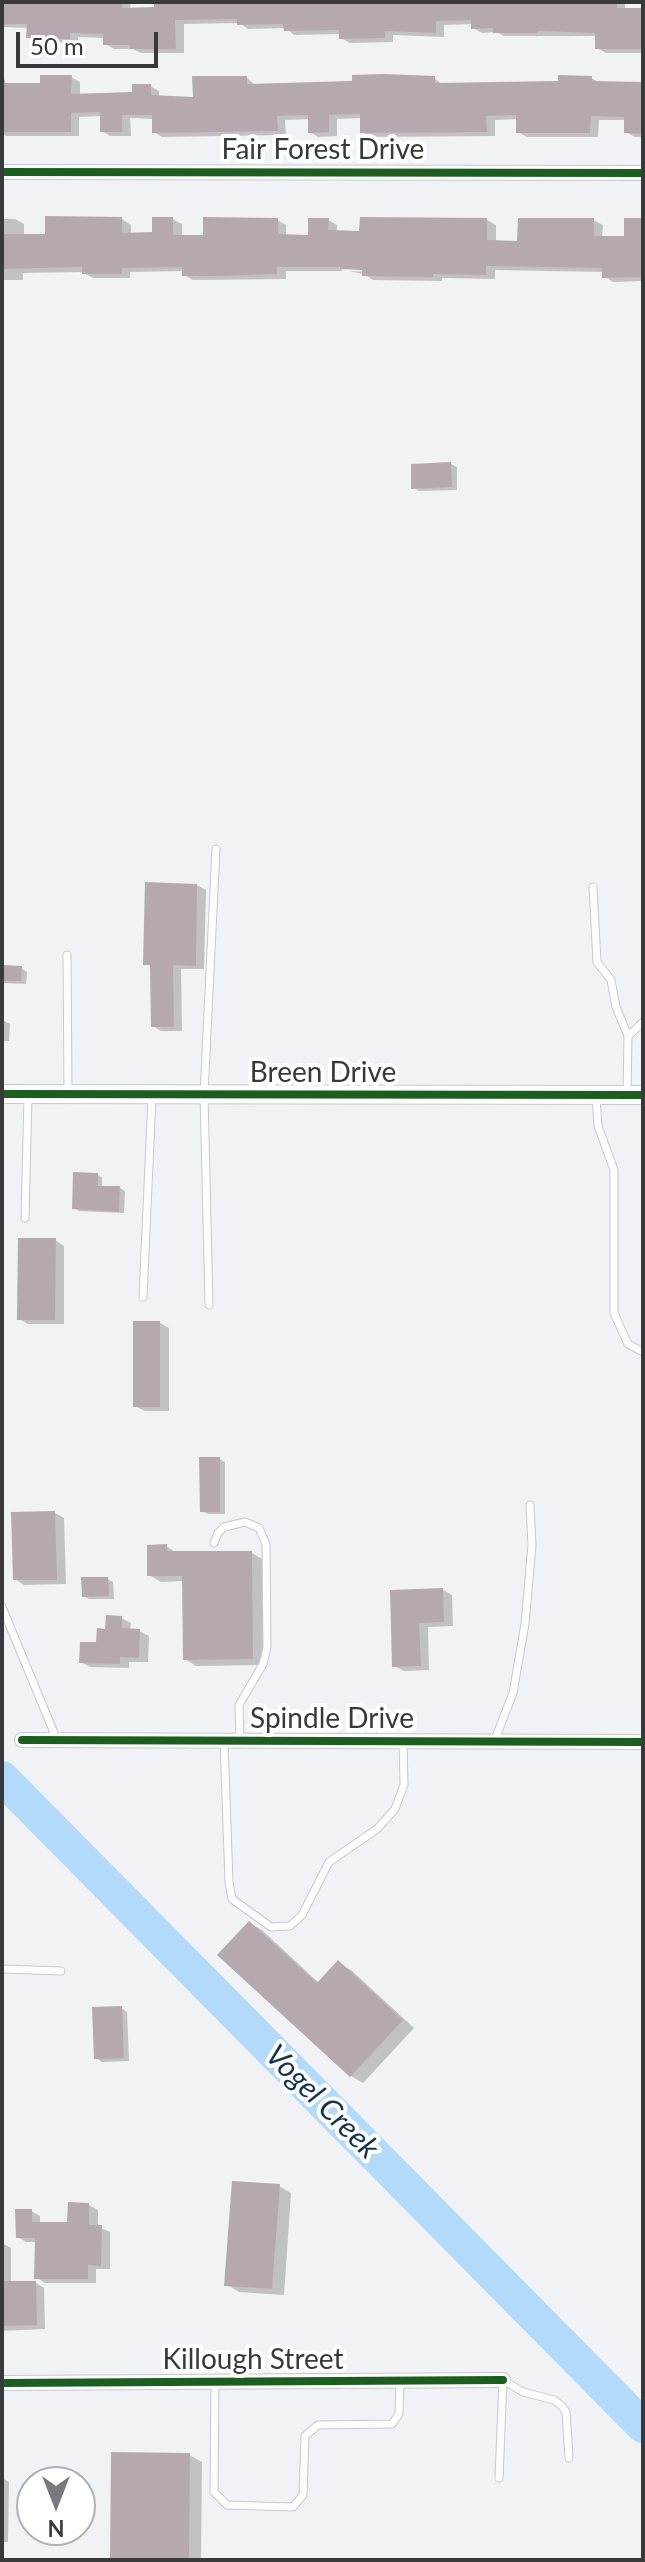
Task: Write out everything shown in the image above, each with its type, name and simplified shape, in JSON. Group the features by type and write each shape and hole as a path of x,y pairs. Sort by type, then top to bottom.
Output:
{"street":[{"name":"Fair Forest Drive","path":"2,172 643,173"},
{"name":"Breen Drive","path":"2,1094 635,1095"},
{"name":"Spindle Drive","path":"22,1740 643,1742"},
{"name":"Killough Street","path":"2,2383 503,2380"}],"lane":[{"path":"209,1305 204,1094 216,849"},
{"path":"593,887 597,962 611,980 616,1007 628,1036 635,1095"},
{"path":"67,955 68,1094"},
{"path":"628,1036 643,1022"},
{"path":"25,1218 28,1094"},
{"path":"143,1297 152,1094"},
{"path":"596,1095 598,1126 614,1170 614,1313 628,1344 643,1352"},
{"path":"494,1742 513,1693 525,1624 532,1545 530,1505"},
{"path":"214,1543 218,1533 233,1523 252,1523 266,1531 267,1648 263,1664 239,1705 232,1741 228,1866 232,1899 271,1927 290,1926 302,1915 329,1862 377,1829 395,1809 404,1785 403,1741"},
{"path":"2,1607 57,1740"},
{"path":"2,1969 61,1971"},
{"path":"499,2478 503,2380 523,2392 554,2400 562,2406 566,2412 569,2458"},
{"path":"215,2382 214,2492 227,2505 293,2507 303,2495 305,2436 318,2425 392,2424 399,2414 400,2381"}],"building":[{"path":"2,2 122,2 122,8 154,7 154,2 617,2 617,8 641,8 641,49 595,49 595,33 493,33 493,28 471,29 471,20 436,21 436,33 385,31 385,38 339,39 339,30 284,31 283,24 237,25 237,19 175,20 176,49 130,49 130,45 103,45 103,34 70,33 70,39 26,38 27,24 2,24"},
{"path":"40,75 72,75 71,94 132,92 132,84 151,84 151,95 193,97 192,76 247,76 247,84 352,81 352,75 435,76 435,83 558,81 558,75 592,76 592,81 643,82 643,134 624,133 624,117 591,116 590,133 516,133 516,115 486,116 487,132 360,133 360,114 329,115 329,132 308,133 308,115 277,116 278,131 152,133 152,115 122,115 122,132 100,132 100,112 71,113 71,132 2,132 2,83 40,83"},
{"path":"45,216 122,217 122,233 152,232 152,217 173,217 173,235 203,235 203,217 278,218 278,234 308,235 308,218 329,218 328,230 359,231 360,217 487,218 487,240 517,241 518,218 594,218 594,236 624,236 624,218 643,218 643,277 602,278 602,268 486,266 486,275 433,274 433,277 362,276 362,270 340,267 277,267 277,274 222,276 182,276 182,267 122,268 122,274 82,274 82,267 2,269 2,234 45,234"},
{"path":"451,462 452,487 411,489 411,464"},
{"path":"145,882 197,884 196,966 173,965 174,1027 151,1027 150,965 143,965"},
{"path":"2,965 22,966 21,981 2,981"},
{"path":"73,1172 98,1173 98,1186 120,1186 119,1212 72,1209"},
{"path":"18,1238 56,1238 55,1320 17,1320"},
{"path":"133,1321 160,1321 160,1407 133,1407"},
{"path":"199,1457 220,1457 220,1512 200,1512"},
{"path":"55,1511 57,1580 13,1580 11,1512"},
{"path":"167,1544 167,1551 252,1551 253,1659 183,1660 182,1576 147,1576 147,1545"},
{"path":"81,1577 108,1577 109,1596 82,1597"},
{"path":"443,1588 444,1622 419,1623 421,1666 392,1667 390,1590"},
{"path":"106,1615 122,1616 122,1628 140,1629 139,1658 120,1657 120,1664 79,1663 80,1642 96,1642 97,1628 105,1629"},
{"path":"249,1921 317,1983 338,1960 403,2020 350,2077 217,1955"},
{"path":"122,2006 124,2058 94,2059 92,2007"},
{"path":"232,2181 280,2184 272,2289 224,2286"},
{"path":"68,2202 89,2203 89,2225 102,2225 101,2266 88,2265 88,2279 34,2279 35,2238 16,2238 15,2209 32,2209 32,2222 67,2222"},
{"path":"2,2281 36,2281 37,2325 2,2326"},
{"path":"111,2452 190,2453 189,2560 110,2560"}],"waterway":[{"name":"Vogel Creek","path":"2,1778 643,2426"}],"cycle path":[{"path":"2,172 643,173"},
{"path":"2,1094 643,1095"},
{"path":"22,1740 643,1742"},
{"path":"2,2383 503,2380"}]}
